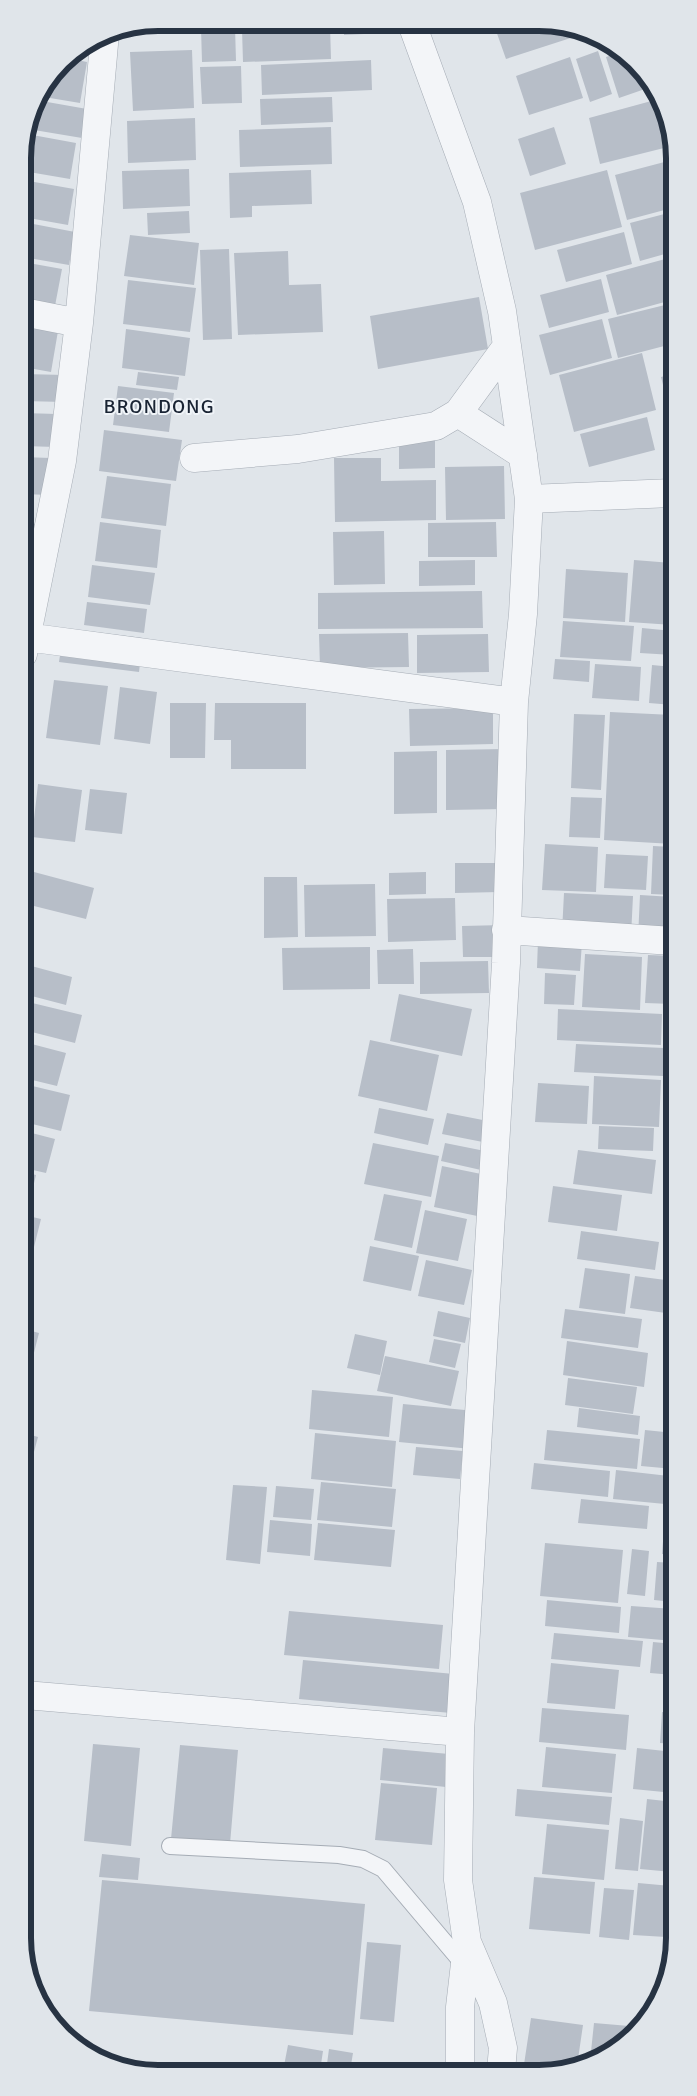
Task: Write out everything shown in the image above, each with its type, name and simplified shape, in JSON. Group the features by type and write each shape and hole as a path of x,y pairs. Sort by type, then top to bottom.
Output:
{"street":[{"path":"415,31 478,202 502,311 529,499 523,614 514,702 506,930 460,1732 458,1880 466,1954 460,2007 460,2065"},
{"path":"32,612 62,462 79,323 104,43"},
{"path":"32,314 79,323"},
{"path":"194,458 298,449 436,426 458,413 507,346"},
{"path":"458,413 523,455"},
{"path":"529,499 666,493"},
{"path":"32,646 514,702"},
{"path":"506,930 666,941"},
{"path":"31,1696 460,1732"},
{"path":"466,1954 493,2003 502,2048 501,2065"}],"lane":[{"path":"170,1846 339,1855 363,1859 383,1869 466,1954"}],"building":[{"path":"384,31 384,33 344,35 344,32"},
{"path":"496,31 539,31 575,37 506,59"},
{"path":"201,32 235,32 236,61 202,62"},
{"path":"242,32 330,32 331,59 243,62"},
{"path":"93,49 92,56 84,55"},
{"path":"192,50 194,108 133,111 130,52"},
{"path":"598,51 612,94 590,102 576,59"},
{"path":"613,55 616,57 629,68 645,89 619,98 606,57"},
{"path":"570,57 583,98 529,115 516,76"},
{"path":"77,60 87,62 80,103 47,97 57,81"},
{"path":"371,60 372,90 262,95 261,65"},
{"path":"241,66 242,103 202,104 200,67"},
{"path":"332,97 333,122 261,125 260,99"},
{"path":"44,101 87,109 82,138 35,130"},
{"path":"652,101 659,117 665,148 600,164 589,118"},
{"path":"195,118 196,160 128,163 127,121"},
{"path":"331,127 332,164 240,167 239,130"},
{"path":"554,127 566,164 530,176 518,139"},
{"path":"34,135 76,143 70,179 32,173"},
{"path":"666,162 666,210 627,220 615,175"},
{"path":"189,169 190,206 123,209 122,171"},
{"path":"311,170 312,204 252,206 252,217 230,218 229,173"},
{"path":"607,170 622,227 535,250 520,193"},
{"path":"32,182 74,189 68,225 32,219"},
{"path":"189,211 190,233 148,235 147,213"},
{"path":"666,214 666,254 640,261 630,223"},
{"path":"32,224 75,232 69,265 32,259"},
{"path":"624,232 632,264 566,282 557,250"},
{"path":"130,235 199,243 194,285 124,276"},
{"path":"229,249 232,339 203,340 200,250"},
{"path":"288,251 289,285 321,284 323,332 238,335 234,253"},
{"path":"666,259 666,302 617,315 606,275"},
{"path":"32,264 62,269 54,311 32,307"},
{"path":"601,279 609,312 549,328 540,295"},
{"path":"128,280 196,288 190,332 123,324"},
{"path":"479,297 488,349 378,369 370,316"},
{"path":"665,305 666,346 618,358 608,319"},
{"path":"602,319 612,358 550,375 539,335"},
{"path":"32,327 58,331 51,372 32,369"},
{"path":"126,329 190,338 185,376 122,368"},
{"path":"642,353 656,410 574,432 559,375"},
{"path":"138,372 179,377 177,390 136,385"},
{"path":"32,374 65,375 64,402 32,401"},
{"path":"666,376 666,396 661,377"},
{"path":"118,386 174,393 169,432 113,425"},
{"path":"32,413 57,414 56,447 32,446"},
{"path":"647,417 655,450 589,467 580,434"},
{"path":"104,430 182,440 176,481 99,471"},
{"path":"435,439 435,468 399,469 399,440"},
{"path":"32,457 50,458 49,495 32,494"},
{"path":"334,458 381,458 381,481 436,480 436,520 335,522"},
{"path":"504,466 505,519 446,520 445,467"},
{"path":"107,476 171,484 166,526 101,518"},
{"path":"100,522 161,530 157,568 95,561"},
{"path":"496,522 497,557 428,557 428,523"},
{"path":"32,524 37,524 36,554 32,554"},
{"path":"384,531 385,584 334,585 333,532"},
{"path":"475,560 475,585 419,586 419,561"},
{"path":"634,560 666,563 666,625 629,622"},
{"path":"92,565 155,573 150,605 88,597"},
{"path":"566,569 628,573 625,622 563,618"},
{"path":"482,591 483,628 318,629 318,593"},
{"path":"87,602 147,609 144,633 84,625"},
{"path":"563,621 634,626 631,661 560,657"},
{"path":"64,628 143,638 139,672 59,662"},
{"path":"642,628 666,630 666,655 640,653"},
{"path":"408,633 409,667 320,668 319,634"},
{"path":"488,634 489,672 417,673 417,635"},
{"path":"555,659 590,661 589,682 553,679"},
{"path":"595,664 641,667 639,701 592,698"},
{"path":"652,665 666,666 666,704 649,703"},
{"path":"54,680 108,686 100,745 46,738"},
{"path":"120,687 157,692 150,744 114,739"},
{"path":"170,703 206,703 205,758 170,758"},
{"path":"215,703 306,703 306,769 231,769 231,740 214,740"},
{"path":"493,708 493,744 410,746 409,709"},
{"path":"610,712 666,715 666,844 604,840"},
{"path":"574,714 605,715 601,790 571,788"},
{"path":"505,749 506,809 446,810 446,750"},
{"path":"437,751 437,813 394,814 394,752"},
{"path":"38,784 82,790 75,842 32,837"},
{"path":"90,789 127,793 122,834 85,830"},
{"path":"571,797 602,798 600,838 569,837"},
{"path":"545,844 598,847 596,892 542,890"},
{"path":"653,846 666,847 666,895 651,894"},
{"path":"606,854 648,856 646,890 604,888"},
{"path":"455,863 500,863 500,892 455,893"},
{"path":"34,872 94,888 86,919 32,905 32,882"},
{"path":"426,872 426,894 389,895 389,873"},
{"path":"264,877 297,877 298,937 264,938"},
{"path":"375,884 376,936 305,937 304,885"},
{"path":"564,893 633,896 631,936 562,932"},
{"path":"640,895 666,897 666,939 638,938"},
{"path":"455,898 456,940 388,942 387,899"},
{"path":"504,925 504,957 463,957 462,926"},
{"path":"538,940 582,942 580,971 537,968"},
{"path":"370,947 370,989 283,990 282,948"},
{"path":"413,949 414,984 378,984 377,950"},
{"path":"585,954 642,957 640,1010 582,1007"},
{"path":"648,955 666,956 666,1004 645,1003"},
{"path":"488,961 489,993 420,994 420,962"},
{"path":"32,966 72,977 66,1005 32,996"},
{"path":"545,973 576,975 574,1005 544,1004"},
{"path":"399,994 472,1009 462,1056 390,1041"},
{"path":"32,1003 82,1015 75,1043 32,1032"},
{"path":"558,1009 662,1014 661,1045 557,1040"},
{"path":"370,1040 439,1055 427,1111 358,1096"},
{"path":"32,1044 66,1053 57,1086 31,1080"},
{"path":"576,1044 664,1048 663,1076 574,1072"},
{"path":"594,1076 661,1080 659,1127 592,1124"},
{"path":"538,1083 589,1086 587,1124 535,1122"},
{"path":"665,1084 665,1105 664,1105"},
{"path":"31,1086 70,1095 61,1131 31,1124"},
{"path":"379,1108 434,1119 428,1145 374,1133"},
{"path":"447,1113 493,1122 488,1143 442,1134"},
{"path":"599,1126 654,1128 653,1151 598,1149"},
{"path":"31,1133 55,1139 46,1173 31,1170"},
{"path":"664,1139 665,1139 665,1168 663,1168"},
{"path":"373,1143 439,1156 431,1197 364,1184"},
{"path":"445,1143 485,1151 481,1170 441,1161"},
{"path":"578,1150 656,1160 652,1194 573,1184"},
{"path":"442,1166 491,1176 482,1217 434,1207"},
{"path":"31,1174 36,1175 31,1194"},
{"path":"553,1186 622,1195 617,1231 548,1222"},
{"path":"384,1194 422,1201 412,1248 374,1240"},
{"path":"425,1210 467,1219 458,1261 416,1253"},
{"path":"31,1217 41,1219 31,1257"},
{"path":"581,1231 659,1242 655,1270 577,1259"},
{"path":"370,1246 419,1256 411,1291 363,1281"},
{"path":"426,1260 472,1270 464,1305 418,1296"},
{"path":"585,1268 630,1274 625,1314 579,1308"},
{"path":"635,1276 665,1280 665,1313 630,1308"},
{"path":"565,1309 642,1319 638,1348 561,1338"},
{"path":"438,1311 470,1318 465,1343 433,1336"},
{"path":"31,1331 39,1333 31,1363"},
{"path":"355,1334 387,1341 380,1375 347,1368"},
{"path":"434,1339 461,1344 455,1368 429,1362"},
{"path":"567,1341 648,1353 644,1387 563,1375"},
{"path":"385,1356 459,1371 451,1406 377,1391"},
{"path":"568,1378 637,1387 633,1414 565,1405"},
{"path":"312,1390 393,1397 389,1437 309,1429"},
{"path":"403,1404 475,1411 471,1449 399,1442"},
{"path":"579,1408 640,1416 638,1435 577,1427"},
{"path":"547,1430 640,1439 637,1469 544,1460"},
{"path":"645,1430 665,1432 665,1468 641,1466"},
{"path":"315,1433 396,1441 392,1487 311,1479"},
{"path":"31,1435 38,1437 31,1462"},
{"path":"416,1447 463,1451 460,1479 413,1475"},
{"path":"534,1463 610,1471 608,1497 531,1489"},
{"path":"616,1470 665,1476 665,1504 613,1499"},
{"path":"321,1482 396,1489 392,1527 317,1520"},
{"path":"233,1485 267,1487 260,1564 226,1560"},
{"path":"276,1486 314,1489 311,1520 273,1517"},
{"path":"581,1499 649,1506 647,1529 578,1523"},
{"path":"665,1516 665,1554 662,1554"},
{"path":"270,1520 312,1524 310,1556 267,1552"},
{"path":"318,1523 395,1530 391,1567 314,1560"},
{"path":"545,1543 623,1550 618,1603 540,1596"},
{"path":"632,1549 649,1551 645,1596 627,1594"},
{"path":"657,1562 665,1562 665,1601 654,1600"},
{"path":"547,1600 621,1607 619,1633 545,1626"},
{"path":"631,1606 665,1608 665,1640 628,1637"},
{"path":"289,1611 443,1625 439,1669 284,1655"},
{"path":"554,1633 643,1641 640,1667 551,1659"},
{"path":"653,1642 665,1643 665,1674 650,1673"},
{"path":"303,1660 454,1674 451,1713 299,1699"},
{"path":"551,1663 619,1670 615,1709 547,1703"},
{"path":"542,1708 629,1715 626,1750 539,1742"},
{"path":"662,1712 665,1713 665,1743 660,1743"},
{"path":"93,1744 140,1748 131,1846 84,1841"},
{"path":"180,1745 238,1750 230,1844 171,1839"},
{"path":"546,1747 616,1754 612,1793 542,1787"},
{"path":"383,1748 449,1754 446,1787 380,1780"},
{"path":"637,1748 665,1751 665,1792 633,1789"},
{"path":"381,1783 437,1788 432,1845 375,1840"},
{"path":"517,1789 612,1797 609,1825 515,1816"},
{"path":"647,1799 665,1801 665,1871 640,1869"},
{"path":"620,1818 643,1821 638,1871 615,1869"},
{"path":"547,1824 609,1830 604,1880 542,1874"},
{"path":"102,1854 140,1858 138,1880 99,1877"},
{"path":"534,1877 595,1882 590,1934 529,1929"},
{"path":"102,1880 365,1904 353,2035 89,2011"},
{"path":"638,1883 665,1885 665,1937 633,1935"},
{"path":"604,1888 634,1890 629,1940 599,1937"},
{"path":"367,1942 401,1945 394,2022 360,2019"},
{"path":"531,2018 583,2025 578,2058 555,2064 524,2065"},
{"path":"594,2023 630,2026 616,2039 591,2053"},
{"path":"288,2045 323,2051 321,2065 284,2065"},
{"path":"329,2049 353,2053 351,2065 327,2065"}],"district":[{"name":"BRONDONG","path":"159,406"}]}
